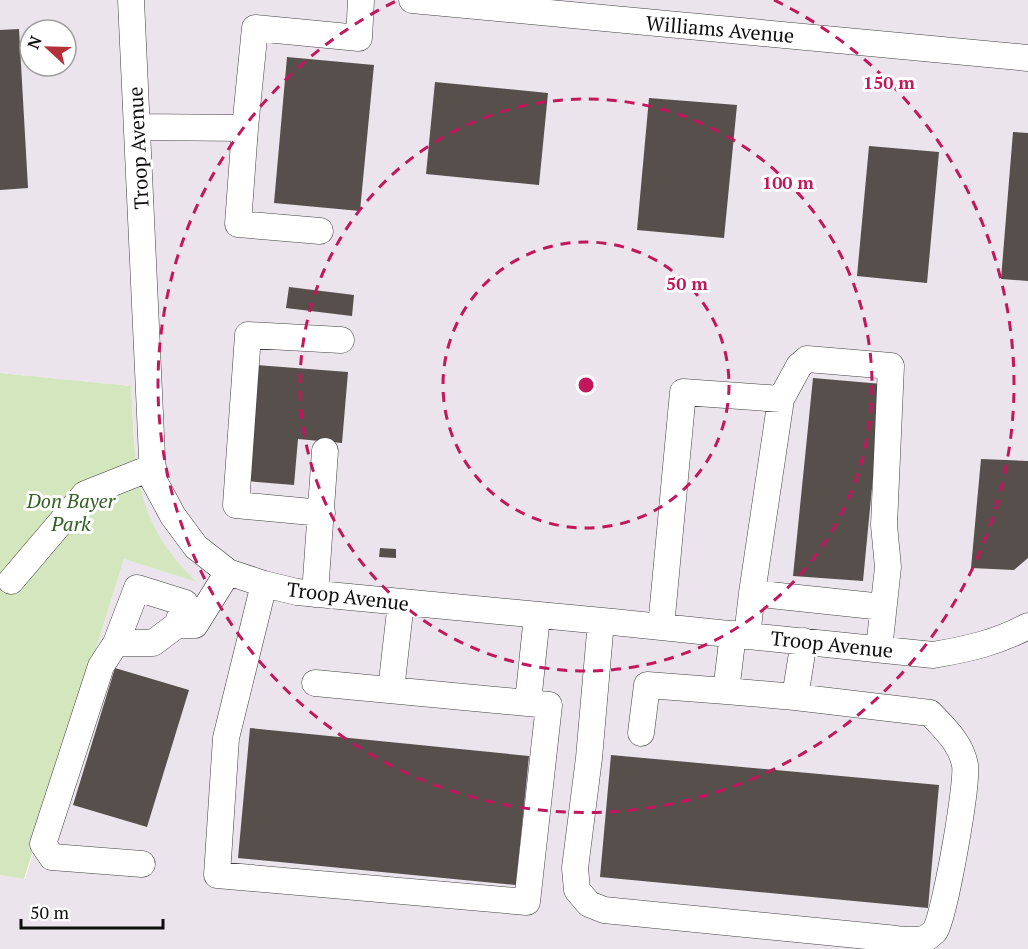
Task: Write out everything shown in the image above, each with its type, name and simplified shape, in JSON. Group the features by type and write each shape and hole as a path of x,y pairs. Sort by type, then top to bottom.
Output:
{"street":[{"name":"Troop Avenue","path":"131,0 153,479 173,516 196,547 228,572 264,584 315,594 933,655 974,648 1008,637 1028,626"},
{"path":"320,231 238,224 255,28 359,38 361,0"},
{"name":"Williams Avenue","path":"412,0 1028,58"},
{"path":"137,127 245,128"},
{"path":"322,513 236,505 248,335 341,340"},
{"path":"726,691 752,593 781,399 799,366 807,359 891,366 884,525 888,567 879,649"},
{"path":"661,627 683,392 781,399"},
{"path":"315,594 325,451"},
{"path":"11,581 85,494 153,467"},
{"path":"177,625 195,625 228,572"},
{"path":"264,584 225,738 217,875 527,902 549,705 315,683"},
{"path":"116,642 153,643 177,625 185,603 137,588 116,642 101,666 43,844 52,857 142,864"},
{"path":"752,593 883,607"},
{"path":"391,690 401,602"},
{"path":"528,702 537,616"},
{"path":"601,621 589,758 575,868 576,890 589,904 604,910 887,938 915,940 926,938 934,931 943,901 963,804 966,777 965,762 956,742 930,712 795,697 647,685 640,733"},
{"path":"795,697 804,641"}],"shaded area":[{"path":"0,0 1028,0 1028,949 0,949 0,875 25,879 124,559 196,581 164,546 143,504 136,469 131,386 0,373"}],"green space":[{"name":"Don Bayer Park","path":"0,373 131,386 137,468 149,515 160,537 197,582 124,559 24,879 0,875"}],"building":[{"path":"18,29 18,78 22,78 28,188 0,190 0,30"},
{"path":"287,57 374,65 360,211 274,203"},
{"path":"435,82 548,93 539,185 426,174"},
{"path":"649,98 737,105 724,238 637,230"},
{"path":"1013,132 1028,133 1028,281 1001,279"},
{"path":"869,146 939,152 927,283 857,276"},
{"path":"289,287 354,295 352,316 286,308"},
{"path":"256,365 348,372 342,443 298,439 294,485 246,481"},
{"path":"813,378 882,384 863,581 793,576"},
{"path":"981,459 1028,461 1028,558 1014,570 971,568"},
{"path":"380,548 396,549 396,558 379,557"},
{"path":"115,668 189,690 147,827 73,805"},
{"path":"250,728 529,756 516,885 238,858"},
{"path":"611,755 939,785 928,908 600,877"}]}
